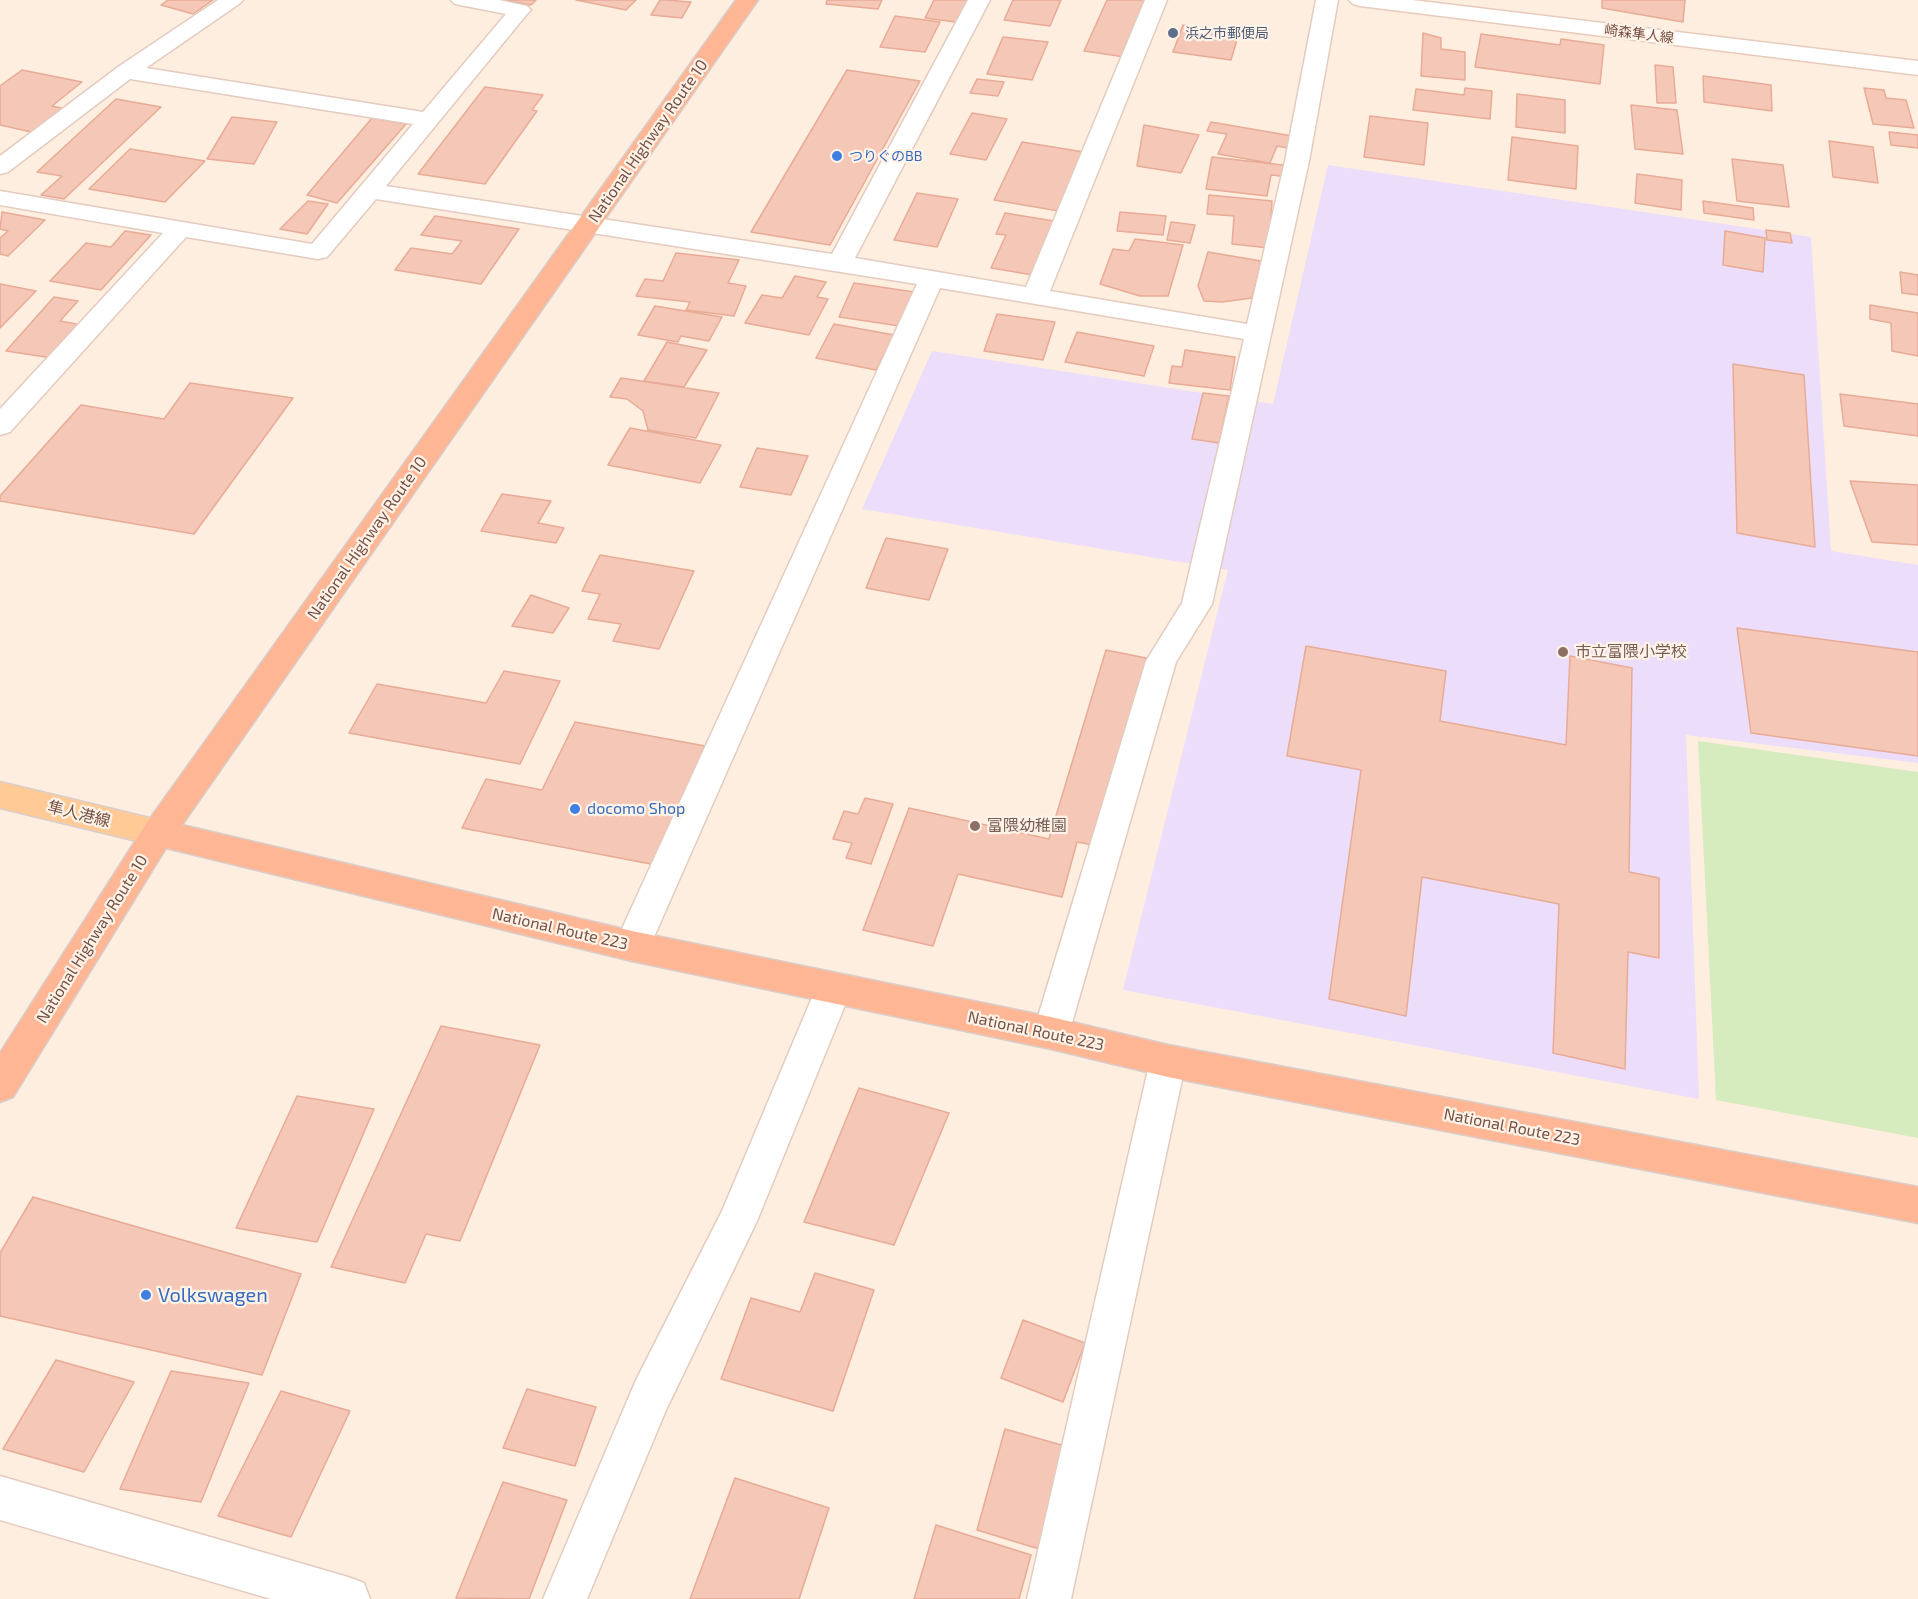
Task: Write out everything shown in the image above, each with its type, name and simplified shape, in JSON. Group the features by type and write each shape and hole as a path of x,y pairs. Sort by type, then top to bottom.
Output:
{"highway":[{"name":"National Highway Route 10","path":"0,1085 158,833 747,0"},
{"name":"National Route 223","path":"158,833 632,946 1050,1033 1168,1061 1918,1205"}],"main road":[{"name":"隼人港線","path":"0,795 158,833"}],"street":[{"path":"0,168 126,72 232,0"},
{"path":"0,198 318,252 520,10 462,0"},
{"path":"840,262 979,0"},
{"path":"1035,296 1156,0"},
{"path":"1050,1033 1161,661 1197,604 1297,161 1327,0"},
{"name":"崎森隼人線","path":"1360,0 1404,3 1918,68"},
{"path":"126,72 429,120"},
{"path":"370,191 840,262 1259,334"},
{"path":"0,426 180,229"},
{"path":"632,946 932,278"},
{"path":"565,1599 651,1395 737,1221 834,988"},
{"path":"1049,1599 1168,1061"},
{"path":"0,1498 348,1599"}],"shaded area":[{"name":"市立富隈小学校","path":"1328,165 1811,237 1831,551 1918,565 1918,763 1686,735 1699,1099 1123,990 1228,570 862,509 932,351 1273,404"}],"green space":[{"path":"1698,741 1918,772 1918,1138 1716,1100"}],"building":[{"path":"168,0 213,0 193,14 161,5"},
{"path":"503,0 536,0 531,5"},
{"path":"576,0 636,0 626,10"},
{"path":"660,0 691,2 682,18 651,15"},
{"path":"827,0 882,0 878,9 826,4"},
{"path":"934,0 975,0 963,23 925,18"},
{"path":"1013,0 1061,0 1050,26 1004,20"},
{"path":"1107,0 1149,0 1125,57 1084,51"},
{"path":"1602,0 1685,0 1683,22 1602,8"},
{"path":"895,16 940,22 925,52 880,47"},
{"path":"1183,25 1239,33 1231,60 1173,52"},
{"path":"1423,33 1441,38 1441,49 1465,52 1465,80 1421,76"},
{"path":"1481,34 1560,45 1561,39 1604,45 1600,84 1475,67"},
{"path":"1003,37 1048,42 1032,80 987,74"},
{"path":"1655,65 1673,67 1676,103 1657,103"},
{"path":"22,70 82,82 52,106 70,110 40,134 0,125 0,86"},
{"name":"つりぐのBB","path":"847,70 920,81 830,245 751,232"},
{"path":"1703,76 1771,85 1772,111 1704,102"},
{"path":"977,79 1004,82 998,96 970,93"},
{"path":"485,87 543,95 532,110 537,111 485,184 418,174"},
{"path":"1465,88 1492,91 1490,119 1413,110 1416,89 1464,95"},
{"path":"1864,88 1884,90 1886,98 1906,100 1914,128 1873,124"},
{"path":"1517,94 1565,100 1565,133 1516,127"},
{"path":"116,99 161,107 64,199 41,195 62,176 37,172"},
{"path":"1631,105 1677,110 1683,154 1635,149"},
{"path":"972,113 1007,119 986,160 950,154"},
{"path":"1370,116 1428,123 1424,165 1364,157"},
{"path":"232,117 277,122 254,164 207,159"},
{"path":"372,118 406,124 337,203 307,195"},
{"path":"1211,122 1298,137 1293,149 1277,146 1270,163 1218,154 1227,134 1207,131"},
{"path":"1144,125 1199,135 1181,173 1137,166"},
{"path":"1889,132 1918,135 1918,148 1891,145"},
{"path":"1512,137 1578,146 1576,189 1508,180"},
{"path":"1829,141 1873,147 1878,183 1833,177"},
{"path":"1022,142 1084,152 1059,211 994,200"},
{"path":"130,149 205,161 165,202 89,189"},
{"path":"1212,157 1292,166 1290,177 1271,175 1267,196 1206,189"},
{"path":"1732,159 1783,165 1789,207 1737,201"},
{"path":"1637,174 1682,180 1681,210 1635,203"},
{"path":"917,193 958,199 937,247 894,240"},
{"path":"1209,195 1272,201 1269,248 1232,244 1234,216 1207,214"},
{"path":"308,201 328,204 307,234 280,229"},
{"path":"1703,201 1753,208 1754,220 1704,213"},
{"path":"2,212 45,220 8,256 0,254 0,238 8,231 0,229"},
{"path":"1120,212 1166,216 1163,235 1117,231"},
{"path":"1005,213 1060,222 1039,276 991,268 1006,235 996,234"},
{"path":"435,216 519,229 481,284 395,270 411,248 452,254 462,241 421,235"},
{"path":"1171,222 1195,225 1190,243 1167,240"},
{"path":"1766,230 1790,233 1792,243 1767,240"},
{"path":"125,231 151,235 101,290 50,281 86,243 111,247"},
{"path":"1725,231 1765,238 1763,272 1723,265"},
{"path":"1135,239 1183,245 1168,296 1140,296 1100,284 1113,249 1129,251"},
{"path":"1208,252 1261,261 1252,298 1222,302 1204,301 1198,286"},
{"path":"676,253 739,260 728,283 746,286 734,316 686,310 690,302 636,296 645,279 663,281"},
{"path":"1900,272 1918,275 1918,295 1902,293"},
{"path":"795,276 826,282 817,297 828,299 809,335 745,323 762,295 782,298"},
{"path":"854,283 914,292 900,326 839,317"},
{"path":"0,284 36,291 0,328"},
{"path":"54,297 78,301 60,321 88,326 59,359 6,351"},
{"path":"1870,305 1918,313 1918,356 1892,351 1891,323 1870,319"},
{"path":"655,306 722,317 709,341 681,336 678,342 638,335"},
{"path":"997,314 1055,322 1043,360 984,351"},
{"path":"834,324 894,335 876,370 816,358"},
{"path":"1077,332 1154,346 1144,376 1065,362"},
{"path":"667,342 707,350 684,387 644,381"},
{"path":"1185,350 1235,357 1230,390 1169,383 1172,366 1182,367"},
{"path":"1733,364 1804,375 1815,547 1737,533"},
{"path":"621,378 719,393 696,438 648,430 643,411 627,399 610,397"},
{"path":"190,383 293,398 194,534 0,501 0,496 81,405 164,419"},
{"path":"1203,393 1229,396 1219,443 1192,439"},
{"path":"1840,394 1918,404 1918,436 1844,426"},
{"path":"630,428 721,445 700,483 608,465"},
{"path":"757,448 808,456 791,495 740,487"},
{"path":"1850,481 1918,485 1918,545 1872,542"},
{"path":"502,494 551,501 538,523 564,528 556,543 481,531"},
{"path":"886,538 948,549 929,600 866,588"},
{"path":"600,555 694,571 659,649 613,641 621,624 588,619 600,594 582,591"},
{"path":"531,595 569,608 553,633 512,626"},
{"path":"1737,628 1918,652 1918,756 1751,733"},
{"path":"1306,646 1446,671 1440,721 1566,745 1570,656 1632,668 1629,872 1659,878 1659,958 1628,952 1625,1069 1553,1053 1559,904 1422,877 1406,1016 1329,999 1361,770 1287,756"},
{"path":"1106,650 1151,659 1099,846 1077,842 1062,897 958,874 933,946 863,930 909,808 1049,839"},
{"path":"504,671 560,681 520,764 349,733 377,684 486,703"},
{"name":"docomo Shop","path":"575,722 705,746 656,865 462,828 486,779 542,790"},
{"path":"865,798 893,804 871,864 846,858 852,843 833,839 844,811 858,814"},
{"path":"441,1026 540,1045 460,1241 426,1234 405,1283 331,1267"},
{"path":"859,1088 949,1113 894,1245 804,1222"},
{"path":"297,1096 374,1109 317,1242 236,1228"},
{"name":"Volkswagen","path":"33,1197 301,1274 262,1375 0,1316 0,1253"},
{"path":"815,1273 874,1290 833,1411 721,1379 751,1298 800,1312"},
{"path":"1023,1320 1085,1343 1063,1402 1001,1378"},
{"path":"56,1360 134,1382 84,1472 3,1449"},
{"path":"171,1371 249,1383 201,1502 120,1489"},
{"path":"527,1389 596,1407 575,1466 503,1448"},
{"path":"281,1391 350,1411 291,1537 218,1516"},
{"path":"1005,1429 1086,1452 1062,1556 977,1530"},
{"path":"735,1478 829,1508 799,1599 690,1599"},
{"path":"503,1482 567,1500 529,1599 456,1598"},
{"path":"936,1525 1031,1555 1019,1599 914,1599"}],"place":[{"name":"浜之市郵便局","path":"1173,33"},
{"name":"つりぐのBB","path":"837,156"},
{"name":"市立富隈小学校","path":"1563,652"},
{"name":"docomo Shop","path":"575,809"},
{"name":"富隈幼稚園","path":"975,826"},
{"name":"Volkswagen","path":"146,1295"}]}
